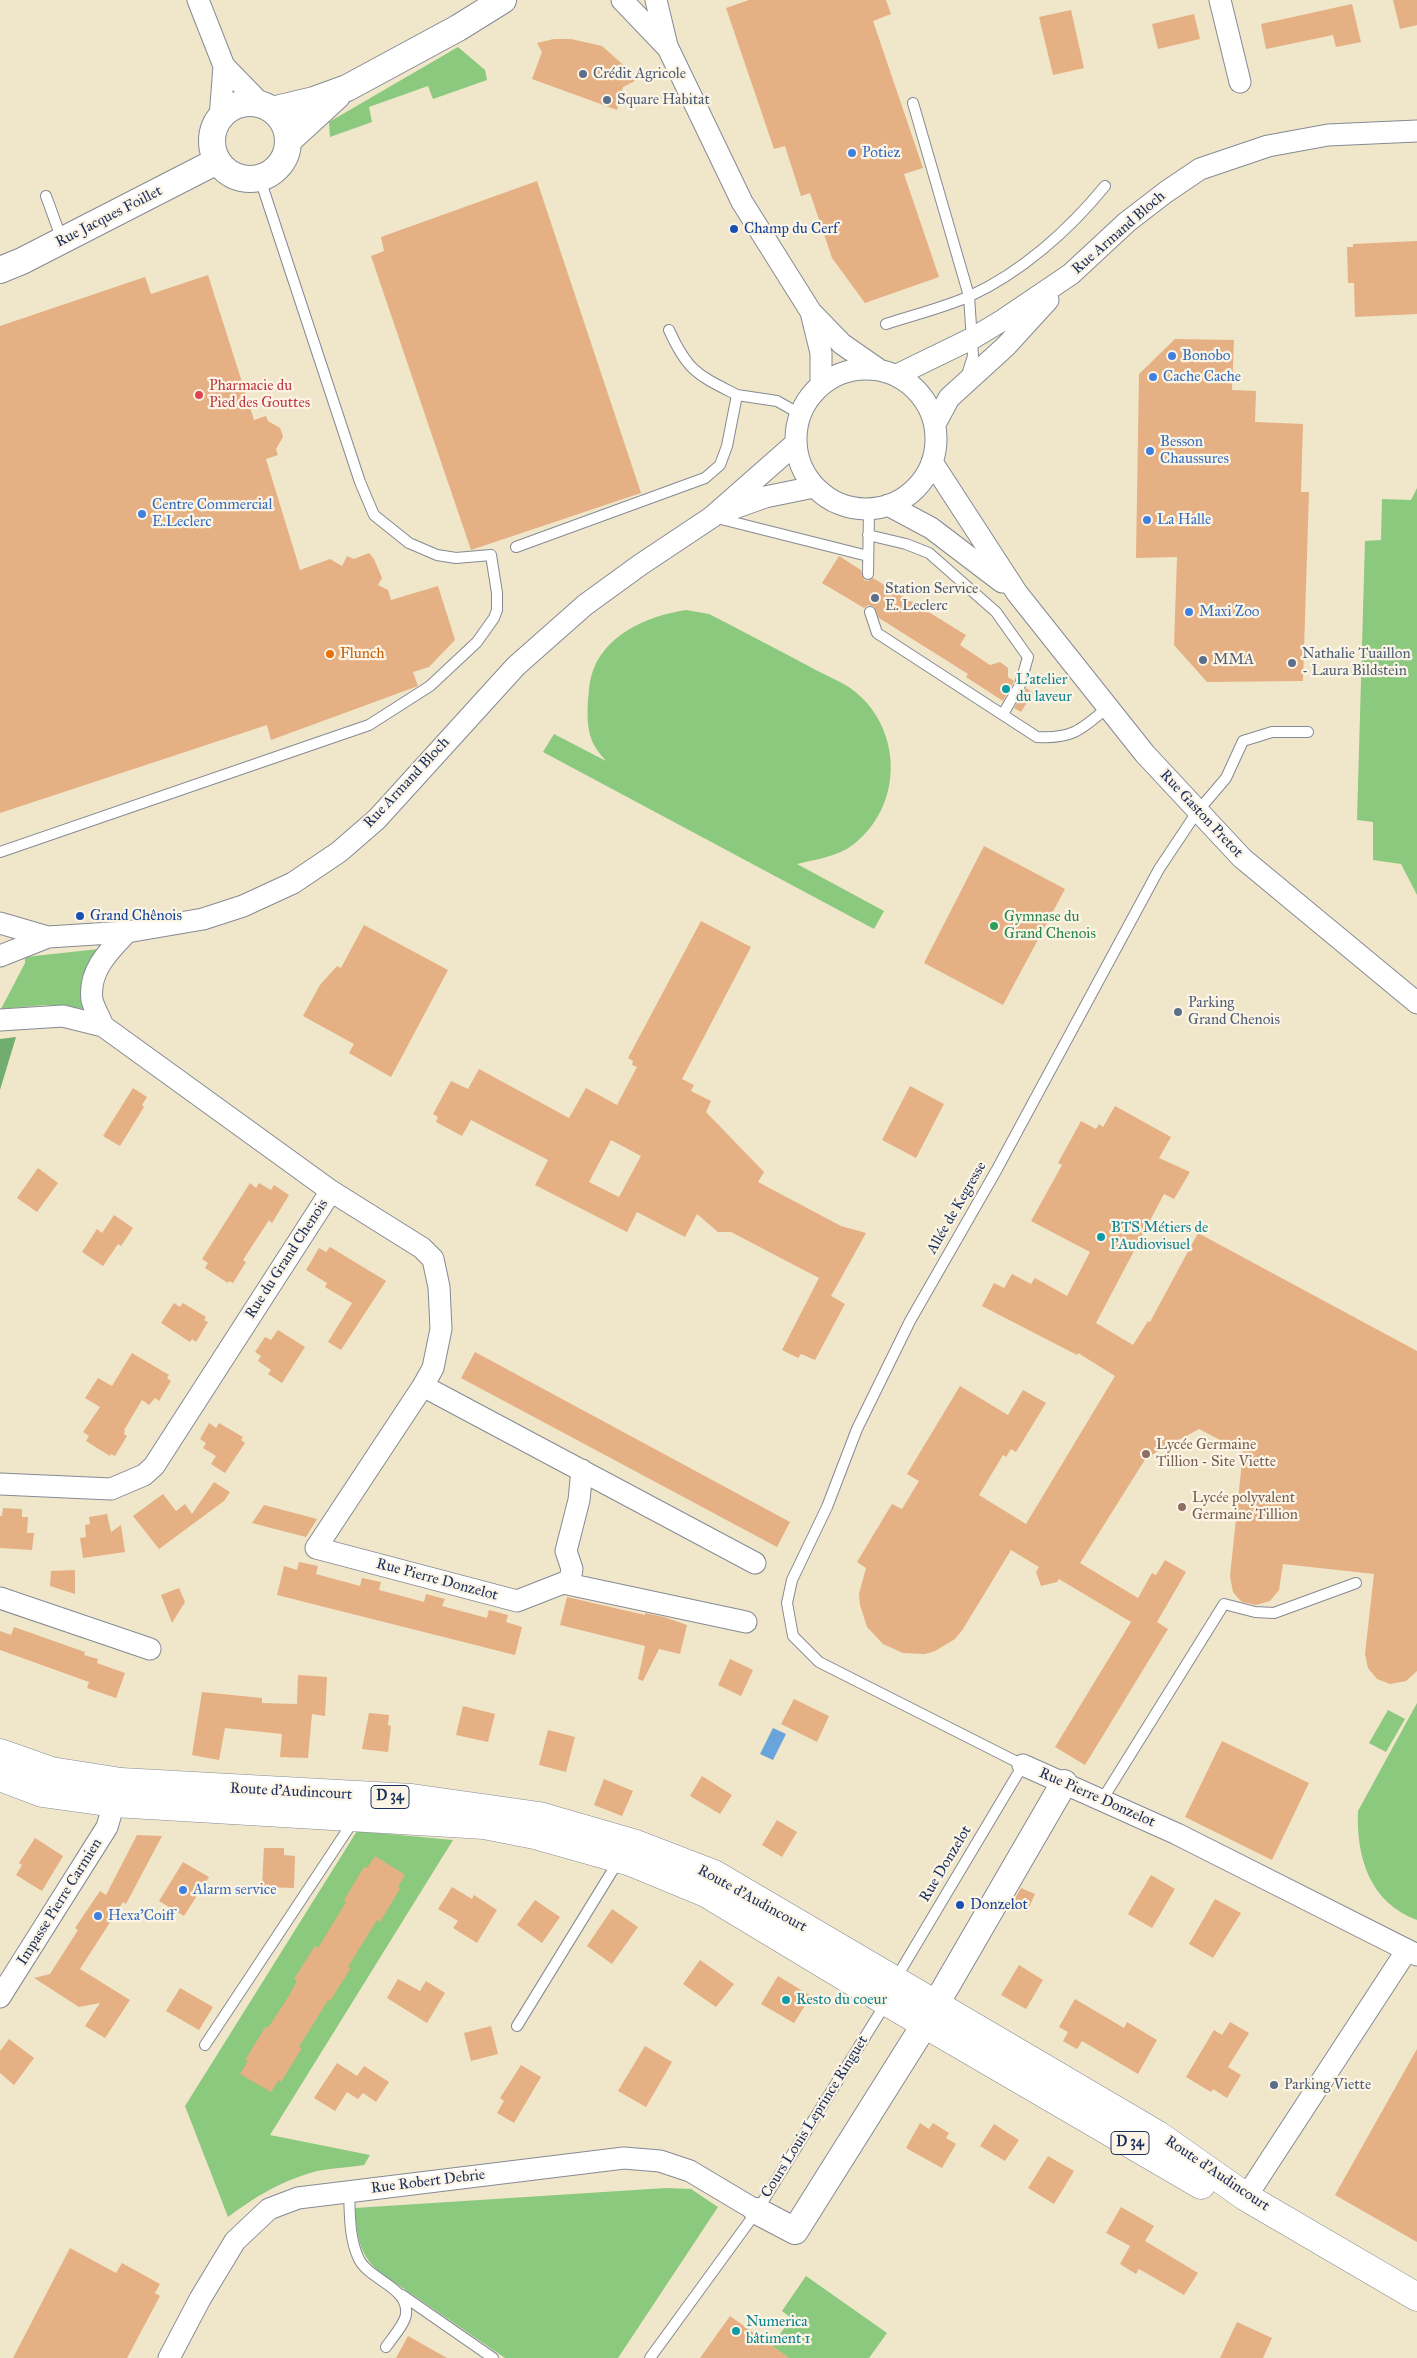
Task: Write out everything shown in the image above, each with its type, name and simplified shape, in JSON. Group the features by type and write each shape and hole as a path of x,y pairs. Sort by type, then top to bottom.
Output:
{"main road":[{"name":"Route d'Audincourt","path":"0,1753 51,1771 121,1782 412,1798 538,1816 636,1844 714,1874 891,1991"},
{"name":"Route d'Audincourt","path":"0,1777 42,1793 114,1803 484,1825 535,1835 620,1859 706,1893 891,1991 1417,2312"},
{"name":"Route d'Audincourt","path":"931,2014 1158,2135 1246,2197 1417,2297"}],"street":[{"path":"220,118 228,110 239,104 267,107 314,100 347,88 458,28 503,0"},
{"path":"622,0 667,46"},
{"path":"656,0 667,46 742,202 811,312 842,344 914,388 927,404 935,424 936,443 932,462 922,480 912,490 879,507 849,507 830,499 814,487 801,467 795,444 800,414 812,393 821,384 838,374 858,369 887,372"},
{"path":"1220,0 1240,82"},
{"path":"1233,0 1239,0"},
{"path":"202,5 224,66 220,118 212,139 213,151 217,161 225,171 236,177 248,180 260,179 272,173 281,164 287,153 289,140 286,127 280,118 224,66"},
{"path":"289,140 318,111 347,88"},
{"name":"Rue Armand Bloch","path":"887,372 973,338 1071,274 1127,222 1200,169 1268,146 1319,136 1417,131"},
{"name":"Rue Jacques Foillet","path":"0,270 63,241 217,161"},
{"path":"935,424 949,398 964,382 1006,346 1071,274"},
{"path":"811,312 821,353 821,384"},
{"name":"Rue Armand Bloch","path":"0,956 48,937 128,932 203,919 243,906 293,883 339,852 377,819 516,666 585,605 712,517 795,444"},
{"name":"Rue Gaston Pretot","path":"932,462 1017,593 1145,754 1197,812 1242,858 1417,1003"},
{"name":"Rue Armand Bloch","path":"712,517 765,497 814,487"},
{"name":"Rue Gaston Pretot","path":"879,507 931,528 1017,593"},
{"name":"Rue Armand Bloch","path":"0,923 48,937"},
{"path":"103,1026 92,1001 96,972 106,954 128,932"},
{"name":"Rue du Grand Chenois","path":"0,1020 63,1016 103,1026 331,1191 154,1466 144,1475 111,1489 0,1484"},
{"name":"Rue Pierre Donzelot","path":"331,1191 422,1248 433,1260 439,1287 441,1329 433,1368 423,1386 316,1548 517,1601 563,1583 746,1622"},
{"path":"423,1386 755,1563"},
{"path":"569,1584 572,1569 566,1551 579,1500 582,1470"},
{"path":"0,1598 150,1649"},
{"name":"Rue Pierre Donzelot","path":"1023,1764 1177,1834 1412,1952"},
{"path":"931,2014 1064,1783"},
{"name":"Impasse Pierre Carmien","path":"0,1997 107,1827 114,1803"},
{"path":"1246,2197 1412,1952"},
{"name":"Cours Louis Leprince Ringuet","path":"757,2211 795,2231 931,2014"},
{"name":"Rue Robert Debrie","path":"169,2358 200,2299 235,2241 269,2209 298,2198 624,2158 660,2161 690,2170 757,2211"}],"lane":[{"path":"913,103 969,296 973,356 964,382"},
{"path":"0,852 370,725 430,686 477,642 494,618 497,610 497,593 491,556 456,558 437,555 409,544 374,515 360,482 260,179"},
{"path":"886,324 969,296 1015,270 1059,235 1086,210 1105,186"},
{"path":"46,196 63,241"},
{"path":"669,330 680,353 697,374 737,395 777,401 800,414"},
{"path":"516,547 705,478 720,465 727,446 737,395"},
{"path":"868,574 868,535 879,507"},
{"path":"712,517 868,556"},
{"path":"868,535 906,544 929,553 996,612 1028,656 1020,685 1003,714"},
{"path":"870,612 877,633 1037,737 1055,738 1080,731 1108,708"},
{"name":"Allée de Kegresse","path":"793,1636 787,1603 792,1580 827,1507 857,1429 910,1321 996,1171 1159,869 1197,812 1226,778 1243,741 1272,732 1308,732"},
{"path":"1102,1800 1224,1604 1256,1612 1274,1613 1356,1583"},
{"name":"Rue Pierre Donzelot","path":"793,1636 818,1662 1023,1764"},
{"name":"Rue Donzelot","path":"891,1991 1023,1764"},
{"name":"Route d'Audincourt","path":"205,2045 356,1818"},
{"path":"517,2026 620,1859"},
{"name":"Cours Louis Leprince Ringuet","path":"757,2211 891,1991"},
{"path":"349,2192 352,2239 358,2259 370,2273 493,2358"},
{"path":"650,2358 757,2211"},
{"path":"386,2347 406,2315 401,2295"}],"green space":[{"path":"458,47 485,70 487,80 433,99 428,86 369,107 372,122 330,137 329,122"},
{"path":"1417,488 1417,895 1401,864 1373,860 1373,822 1357,820 1365,541 1381,540 1382,499 1411,500"},
{"path":"686,610 709,614 838,681 860,696 874,712 884,731 891,771 888,791 881,811 870,829 854,844 841,852 827,857 797,864 884,911 874,929 543,752 554,734 606,761 594,745 588,723 590,683 597,662 605,650 628,630 656,617"},
{"path":"99,949 85,1009 45,1005 1,1009 25,963 25,957"},
{"path":"16,1037 0,1090 0,1039"},
{"path":"1417,1703 1417,1920 1401,1912 1388,1902 1377,1890 1369,1876 1363,1861 1360,1845 1358,1811"},
{"path":"1388,1710 1405,1719 1386,1752 1369,1743"},
{"path":"357,1831 453,1840 270,2135 370,2155 364,2165 316,2171 288,2181 247,2203 228,2217 185,2106"},
{"path":"666,2188 691,2189 718,2207 618,2358 505,2358 378,2271 371,2264 362,2250 355,2208"},
{"path":"806,2276 887,2333 869,2358 789,2358 772,2346 791,2318 782,2311"}],"water":[{"path":"773,1728 786,1734 773,1760 760,1754"}],"building":[{"name":"Potiez","path":"749,0 886,0 891,14 873,21 923,168 904,174 939,277 865,303 832,258 810,193 801,196 785,146 774,149 726,8"},
{"path":"1393,0 1417,0 1417,25 1400,29"},
{"path":"1352,4 1361,42 1336,47 1333,35 1266,49 1261,24"},
{"path":"1071,10 1084,68 1053,75 1039,17"},
{"path":"1194,14 1200,39 1158,49 1152,24"},
{"name":"Crédit Agricole","path":"554,39 571,39 602,46 629,70 635,81 623,87 617,110 532,79 542,52 537,43"},
{"path":"537,181 641,493 471,550 371,256 384,251 381,237"},
{"path":"1417,241 1417,314 1355,317 1354,283 1348,283 1347,247 1353,247 1353,244"},
{"name":"Centre Commercial E.Leclerc","path":"208,275 254,420 266,416 268,421 280,428 282,433 283,437 276,449 278,455 266,459 300,570 330,559 342,566 347,556 354,559 369,553 374,559 382,578 378,585 388,590 391,600 438,586 455,640 429,667 413,672 418,686 271,740 267,725 0,813 0,326 145,277 151,294"},
{"path":"1175,339 1234,340 1232,390 1256,391 1255,422 1303,424 1301,492 1309,492 1303,681 1207,682 1174,645 1177,557 1136,558 1139,374"},
{"name":"Station Service E. Leclerc","path":"839,556 861,570 864,580 868,581 873,578 966,635 960,645 990,665 1000,662 1008,668 1008,677 1014,681 1003,701 966,677 968,674 879,618 874,607 868,605 864,608 822,583"},
{"path":"1026,688 1033,693 1021,712 1014,708"},
{"name":"Gymnase du Grand Chenois","path":"984,846 1065,889 1003,1005 924,963"},
{"path":"701,921 751,947 682,1079 694,1085 691,1091 711,1101 706,1112 764,1172 758,1182 841,1226 866,1233 831,1296 845,1304 815,1360 801,1354 798,1358 782,1350 819,1278 731,1232 718,1232 697,1214 685,1237 637,1212 627,1232 535,1185 548,1160 471,1120 462,1136 436,1122 438,1117 433,1114 451,1081 468,1089 479,1069 569,1118 586,1088 617,1105 637,1067 632,1065 633,1061 628,1058","holes":["611,1140 641,1156 619,1197 589,1182"]},
{"path":"364,925 448,970 391,1077 349,1053 354,1044 303,1016 320,985 337,966 341,968"},
{"path":"910,1086 944,1104 916,1158 882,1140"},
{"path":"133,1088 147,1097 142,1105 144,1107 120,1146 103,1136"},
{"path":"1115,1106 1171,1137 1159,1158 1190,1172 1174,1199 1164,1194 1096,1323 1133,1345 1148,1321 1150,1322 1198,1233 1417,1351 1417,1671 1406,1681 1390,1684 1377,1679 1368,1668 1365,1654 1374,1574 1283,1564 1279,1590 1270,1601 1256,1605 1242,1602 1237,1597 1233,1592 1230,1576 1243,1452 1199,1429 1146,1458 1080,1563 1138,1598 1152,1573 1156,1575 1165,1560 1186,1572 1157,1622 1168,1629 1085,1765 1055,1747 1131,1622 1059,1579 1057,1582 1041,1586 1036,1572 1039,1567 1011,1550 955,1639 935,1651 925,1654 903,1653 883,1644 867,1627 860,1605 859,1594 866,1568 857,1562 892,1504 902,1509 919,1481 907,1474 960,1386 1008,1415 1023,1390 1046,1403 1016,1452 1011,1449 1006,1457 1003,1455 979,1495 1026,1524 1115,1376 1078,1353 1077,1355 982,1306 994,1283 1004,1288 1012,1274 1031,1284 1035,1278 1067,1296 1090,1252 1031,1221 1062,1165 1058,1163 1081,1121 1096,1129 1099,1124 1103,1127"},
{"path":"38,1168 58,1183 37,1212 17,1198"},
{"path":"250,1183 256,1188 259,1183 271,1190 274,1185 289,1195 272,1223 269,1220 243,1260 246,1262 233,1283 229,1281 228,1283 205,1268 208,1263 202,1259"},
{"path":"114,1215 133,1228 121,1246 118,1244 103,1266 82,1252 97,1229 102,1233"},
{"path":"330,1247 386,1281 341,1350 328,1342 352,1303 325,1287 327,1283 306,1270 319,1248 326,1252"},
{"path":"174,1303 180,1307 183,1303 206,1317 204,1320 208,1322 196,1342 192,1339 190,1342 161,1323"},
{"path":"278,1330 305,1347 282,1383 268,1374 271,1370 258,1361 261,1356 255,1352 265,1337 271,1340"},
{"path":"475,1352 790,1522 777,1547 461,1378"},
{"path":"132,1353 169,1375 167,1378 171,1381 159,1401 155,1398 149,1405 142,1400 124,1430 124,1434 127,1436 115,1456 111,1454 110,1456 86,1441 89,1436 83,1432 100,1407 85,1398 98,1378 112,1386"},
{"path":"209,1423 216,1428 219,1423 243,1437 241,1440 245,1443 225,1473 211,1464 216,1456 203,1448 206,1443 200,1439"},
{"path":"214,1482 230,1492 224,1501 159,1549 133,1516 163,1494 176,1511 185,1504 192,1514"},
{"path":"264,1505 317,1519 306,1537 252,1523"},
{"path":"3,1508 22,1509 22,1517 28,1517 27,1533 34,1533 32,1550 0,1548 0,1516 2,1516"},
{"path":"107,1514 111,1532 121,1525 125,1552 83,1558 80,1538 86,1537 85,1525 90,1524 89,1517"},
{"path":"299,1562 318,1566 316,1574 360,1586 362,1578 381,1582 379,1590 424,1602 426,1594 445,1599 442,1606 487,1618 489,1610 508,1615 506,1622 522,1627 515,1655 277,1595 284,1566 297,1570"},
{"path":"75,1570 75,1594 50,1586 51,1571"},
{"path":"179,1588 185,1602 172,1623 161,1595"},
{"path":"567,1597 645,1615 645,1613 664,1617 687,1625 680,1654 659,1649 643,1681 638,1679 645,1646 560,1625"},
{"path":"14,1627 85,1652 84,1655 98,1659 97,1663 125,1673 116,1698 87,1688 89,1682 0,1650 0,1631 11,1635"},
{"path":"730,1659 753,1670 741,1696 718,1685"},
{"path":"298,1675 327,1677 325,1716 312,1714 308,1758 280,1757 282,1734 225,1728 219,1760 192,1755 202,1692 262,1698 262,1703 297,1704"},
{"path":"794,1699 829,1716 817,1742 781,1724"},
{"path":"463,1706 495,1714 488,1742 456,1735"},
{"path":"369,1713 389,1715 388,1725 391,1726 388,1752 362,1749"},
{"path":"548,1730 575,1737 566,1772 539,1765"},
{"path":"1222,1741 1309,1783 1272,1860 1185,1817"},
{"path":"702,1776 732,1795 720,1814 690,1796"},
{"path":"604,1779 633,1791 622,1816 594,1805"},
{"path":"777,1820 797,1832 782,1857 762,1845"},
{"path":"137,1835 162,1836 126,1904 123,1902 80,1969 130,2000 105,2038 85,2026 100,2003 79,2007 34,1978 50,1974 78,1930 75,1928 100,1891 106,1895"},
{"path":"35,1838 63,1856 42,1891 16,1875 22,1865 19,1863"},
{"path":"264,1848 284,1848 284,1855 295,1856 294,1888 262,1887"},
{"path":"375,1856 405,1875 398,1887 400,1889 380,1922 377,1920 348,1967 351,1968 330,2001 328,2000 299,2047 302,2048 281,2082 279,2080 271,2092 240,2074 248,2061 245,2060 266,2026 268,2028 290,1994 297,1981 294,1979 315,1946 318,1948 346,1902 344,1900 364,1867 367,1868"},
{"name":"Alarm service","path":"183,1862 209,1877 184,1916 159,1901"},
{"path":"1151,1875 1175,1889 1152,1928 1128,1914"},
{"path":"452,1887 472,1899 474,1895 497,1910 477,1943 453,1928 458,1921 438,1909"},
{"path":"1021,1888 1035,1894 1027,1912 1011,1905"},
{"path":"1215,1899 1241,1913 1213,1958 1189,1944"},
{"path":"535,1900 560,1917 542,1943 517,1925"},
{"path":"612,1909 638,1927 612,1964 587,1946"},
{"path":"700,1960 734,1984 716,2007 683,1984"},
{"path":"1019,1965 1043,1980 1026,2009 1001,1995"},
{"name":"Resto du coeur","path":"778,1976 811,1996 794,2023 761,2004"},
{"path":"398,1979 420,1991 426,1981 445,1993 427,2023 387,1998"},
{"path":"180,1988 213,2007 199,2030 166,2011"},
{"path":"1075,1999 1124,2028 1127,2022 1157,2040 1138,2074 1082,2041 1077,2049 1063,2041 1068,2032 1059,2027"},
{"path":"1230,2022 1249,2033 1228,2067 1241,2075 1227,2098 1213,2089 1211,2092 1186,2077 1214,2030 1222,2035"},
{"path":"491,2026 498,2054 471,2061 464,2033"},
{"path":"9,2039 34,2058 14,2085 0,2073 0,2051"},
{"path":"645,2046 672,2062 646,2107 618,2091"},
{"path":"1417,2049 1417,2242 1335,2195"},
{"path":"337,2063 357,2076 364,2066 389,2082 376,2102 363,2093 358,2099 347,2092 335,2111 314,2098"},
{"path":"521,2065 541,2077 514,2123 497,2113 504,2101 500,2098"},
{"path":"920,2123 929,2129 933,2123 949,2133 946,2138 956,2144 942,2168 906,2148"},
{"path":"994,2124 1019,2140 1005,2161 980,2146"},
{"path":"1048,2156 1074,2171 1054,2204 1028,2188"},
{"path":"1121,2207 1154,2226 1145,2241 1198,2273 1184,2295 1139,2269 1136,2274 1120,2264 1130,2246 1106,2233"},
{"path":"70,2248 116,2273 122,2263 160,2284 155,2293 160,2296 127,2358 13,2358"},
{"name":"Numerica bâtiment 1","path":"730,2316 789,2358 700,2358"},
{"path":"1237,2322 1272,2338 1263,2358 1220,2358"},
{"path":"408,2336 447,2358 396,2358"}],"place":[{"name":"Crédit Agricole","path":"583,74"},
{"name":"Square Habitat","path":"607,100"},
{"name":"Potiez","path":"852,153"},
{"name":"Champ du Cerf","path":"734,229"},
{"name":"Bonobo","path":"1172,356"},
{"name":"Cache Cache","path":"1153,377"},
{"name":"Pharmacie du Pied des Gouttes","path":"199,395"},
{"name":"Besson Chaussures","path":"1150,451"},
{"name":"Centre Commercial E.Leclerc","path":"142,514"},
{"name":"La Halle","path":"1147,520"},
{"name":"Station Service E. Leclerc","path":"875,598"},
{"name":"Maxi Zoo","path":"1189,612"},
{"name":"Flunch","path":"330,654"},
{"name":"MMA","path":"1203,660"},
{"name":"Nathalie Tuaillon - Laura Bildstein","path":"1292,663"},
{"name":"L'atelier du laveur","path":"1006,689"},
{"name":"Grand Chênois","path":"80,916"},
{"name":"Gymnase du Grand Chenois","path":"994,926"},
{"name":"Parking Grand Chenois","path":"1178,1012"},
{"name":"BTS Métiers de l'Audiovisuel","path":"1101,1237"},
{"name":"Lycée Germaine Tillion - Site Viette","path":"1146,1454"},
{"name":"Lycée polyvalent Germaine Tillion","path":"1182,1507"},
{"name":"Alarm service","path":"183,1890"},
{"name":"Donzelot","path":"960,1905"},
{"name":"Hexa'Coiff","path":"98,1916"},
{"name":"Resto du coeur","path":"786,2000"},
{"name":"Parking Viette","path":"1274,2085"},
{"name":"Numerica bâtiment 1","path":"736,2331"}]}
